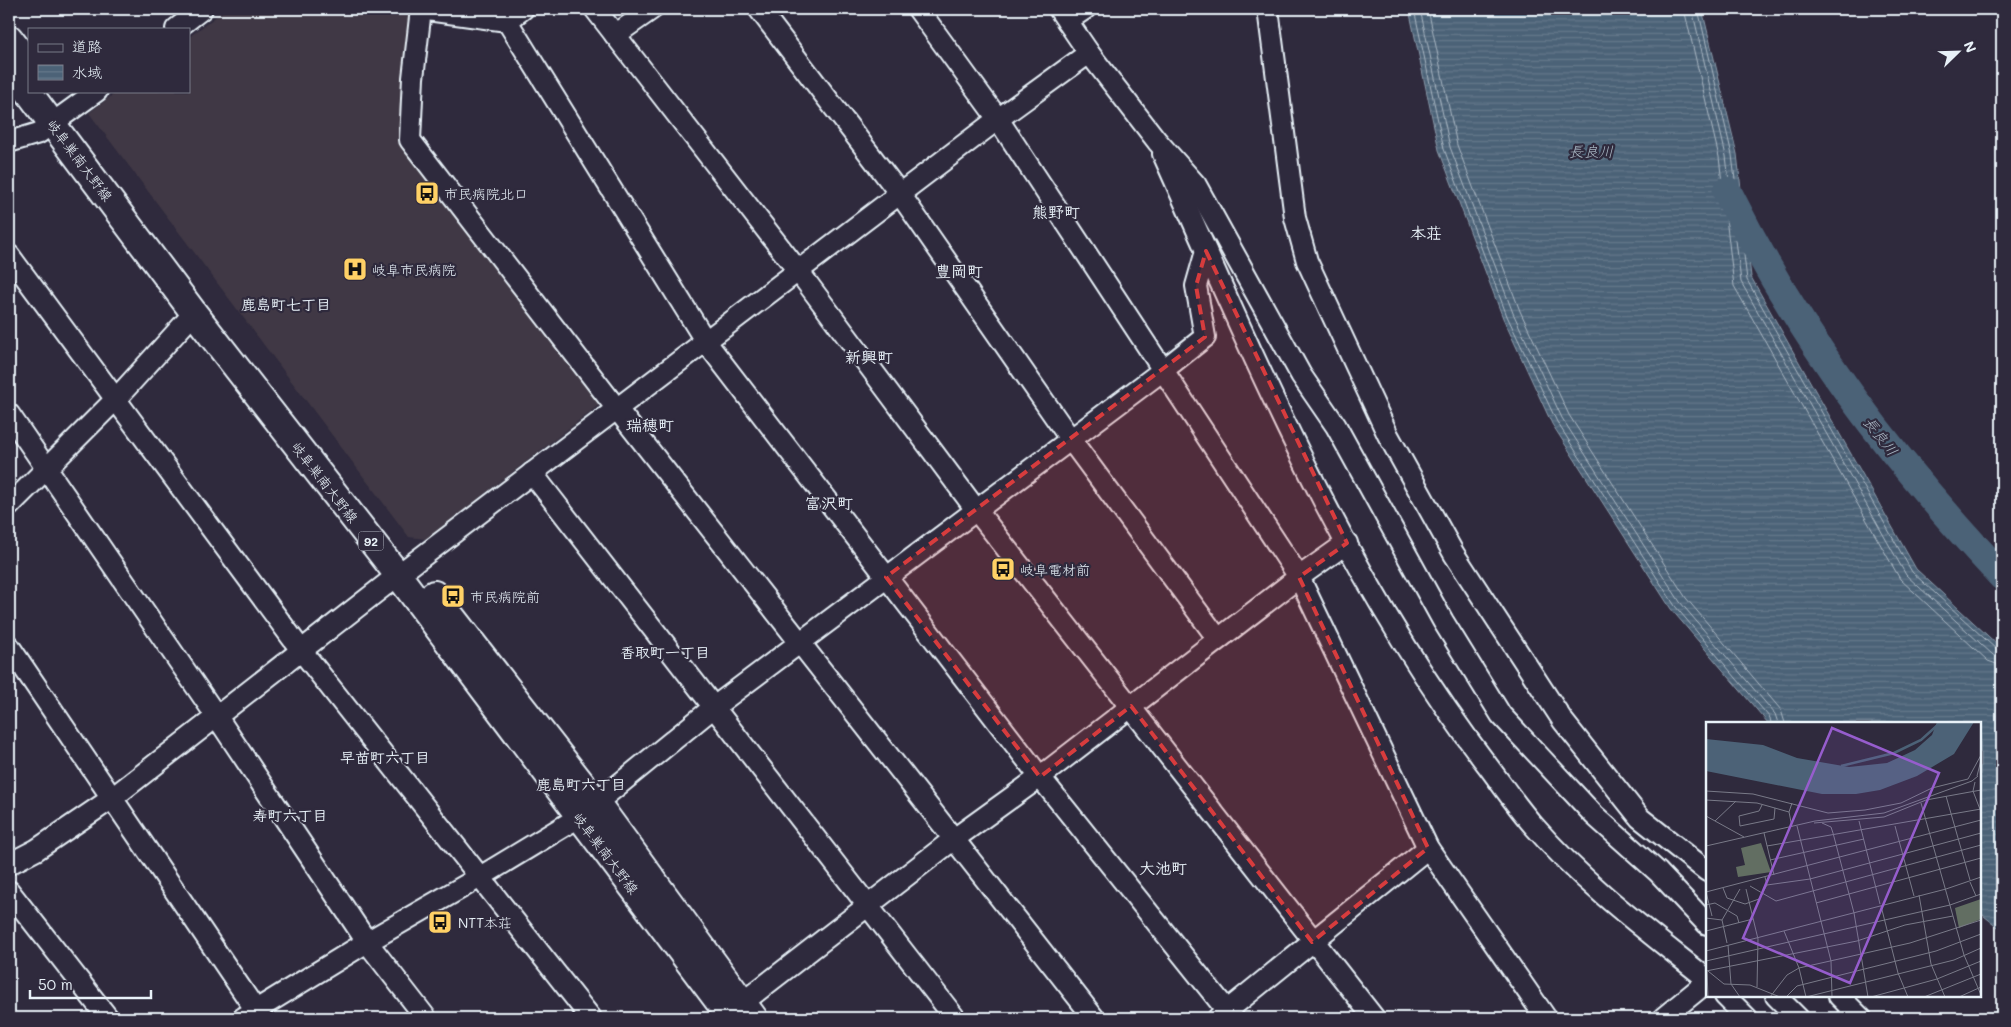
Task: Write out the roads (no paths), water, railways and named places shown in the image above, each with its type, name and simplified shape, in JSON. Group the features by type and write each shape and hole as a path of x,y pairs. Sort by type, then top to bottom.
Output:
{"main road":[{"path":"9,38 28,63"},
{"name":"岐阜巣南大野線","path":"9,66 28,86"},
{"name":"岐阜巣南大野線","path":"34,92 60,119 588,810 736,1014"},
{"name":"岐阜巣南大野線","path":"50,92 60,119 194,313 405,570"}],"street":[{"path":"178,20 202,9"},
{"path":"523,9 507,21 421,9 413,78 410,140 617,409 1094,1018"},
{"path":"595,9 798,272 977,511 1131,706 1312,942 1374,1018"},
{"path":"615,35 652,9"},
{"path":"759,9 900,194 1071,440 1218,640"},
{"path":"918,9 998,119 1299,577 1428,848 1546,1018"},
{"path":"1085,9 1063,15 1088,53 1157,141 1196,185 1301,375 1336,426 1442,621 1501,715 1594,815 1658,872 1706,923"},
{"path":"1268,9 1295,218 1307,261 1388,435 1454,554 1563,721 1640,818 1706,870"},
{"path":"507,21 706,342 1226,1016 1312,942 1428,848"},
{"path":"9,864 36,850 112,799 405,570 998,119 1088,53"},
{"path":"9,142 39,133 95,92"},
{"path":"1157,141 1253,357 1347,543 1402,644 1461,732 1533,826 1592,887 1706,980"},
{"path":"9,646 112,799 253,1016 367,942 480,877 588,810 714,707 1162,371 1204,337 1196,286 1206,251"},
{"path":"9,254 301,650 591,1018"},
{"path":"9,506 115,400 194,313"},
{"path":"9,414 217,716 367,942 426,1018"},
{"path":"532,473 955,1018"},
{"path":"736,1014 954,839 1040,777 1299,577 1347,543"},
{"path":"9,891 108,1018"},
{"path":"1663,1018 1706,982"},
{"path":"1726,997 1747,1018"},
{"path":"1777,997 1798,1018"},
{"path":"1840,997 1861,1018"}],"water":[{"name":"長良川","path":"1409,9 1702,9 1737,154 1751,277 1916,569 2002,649 2002,930 1981,914 1981,722 1767,722 1671,609 1552,424 1503,318 1439,150"}],"waterway":[{"name":"長良川","path":"1727,191 1755,245 1785,296 1850,394 1922,486 2002,576"}],"place":[{"name":"市民病院北口","path":"427,193"},
{"name":"岐阜市民病院","path":"355,269"},
{"name":"岐阜電材前","path":"1003,569"},
{"name":"市民病院前","path":"453,596"},
{"name":"NTT本荘","path":"440,922"}],"district":[{"name":"熊野町","path":"1056,211"},
{"name":"本荘","path":"1426,232"},
{"name":"豊岡町","path":"959,270"},
{"name":"鹿島町七丁目","path":"286,304"},
{"name":"新興町","path":"869,356"},
{"name":"瑞穂町","path":"650,424"},
{"name":"富沢町","path":"829,502"},
{"name":"香取町一丁目","path":"665,652"},
{"name":"早苗町六丁目","path":"385,757"},
{"name":"鹿島町六丁目","path":"581,784"},
{"name":"寿町六丁目","path":"290,815"},
{"name":"大池町","path":"1163,867"}]}
